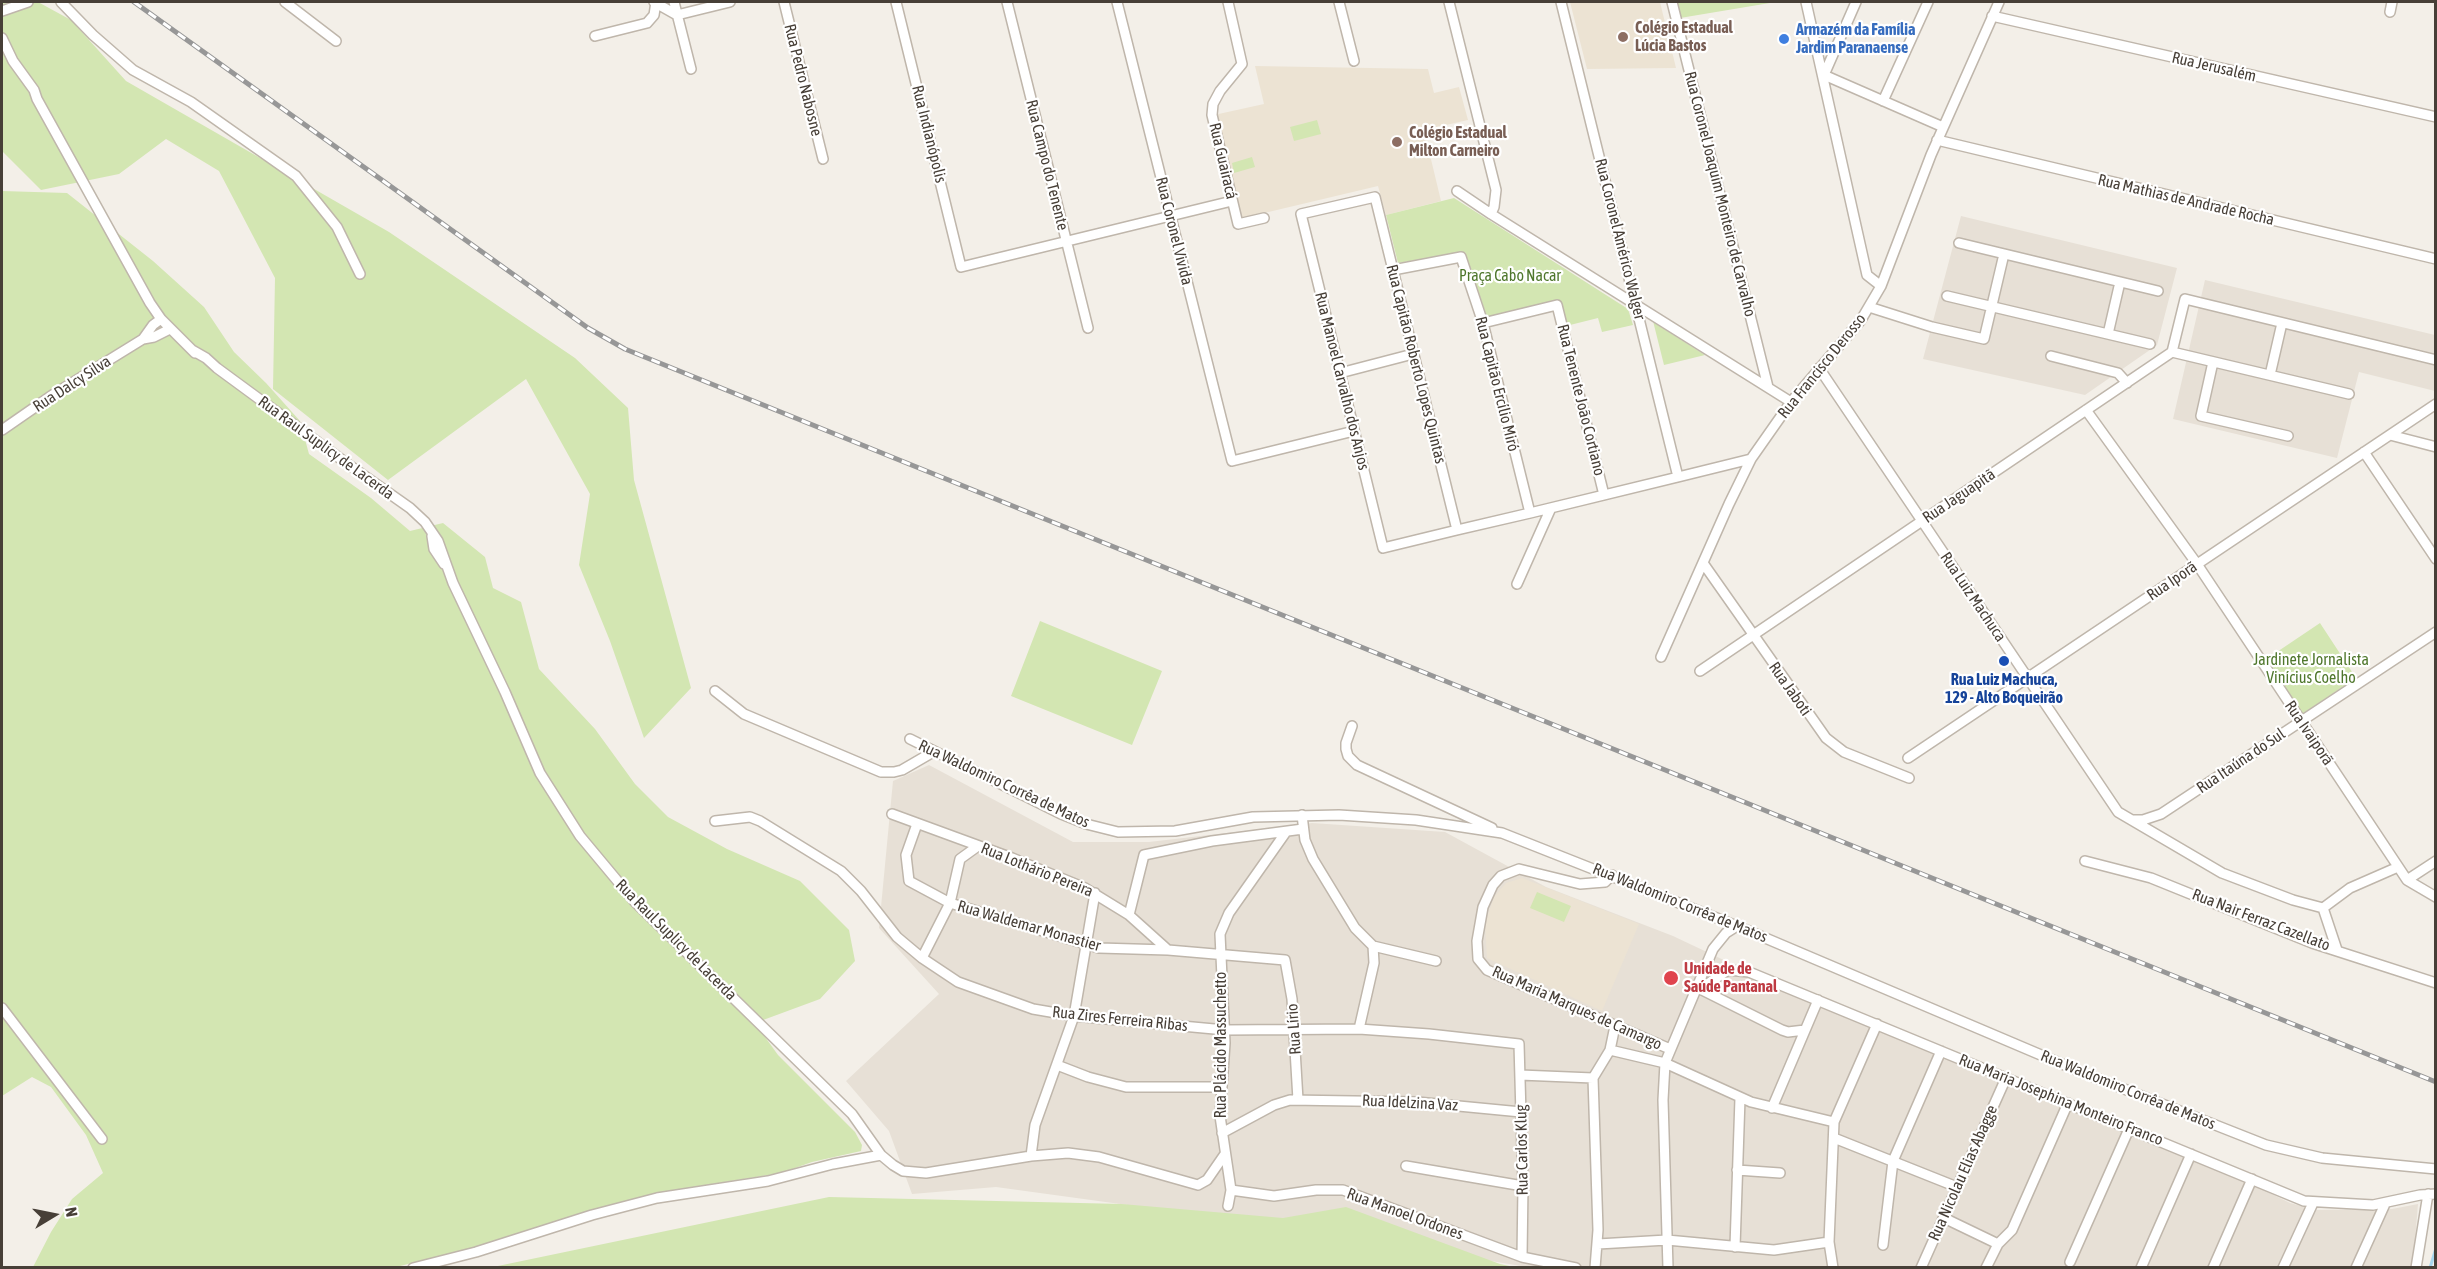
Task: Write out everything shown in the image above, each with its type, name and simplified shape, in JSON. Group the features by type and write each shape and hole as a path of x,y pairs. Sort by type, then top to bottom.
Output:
{"street":[{"path":"2,11 28,2"},
{"path":"61,2 108,49 133,70 191,102 297,176 337,227 360,274"},
{"path":"285,2 336,41"},
{"path":"595,36 647,23 654,15 655,2 677,15 730,2"},
{"path":"674,2 691,69"},
{"name":"Rua Pedro Nabosne","path":"784,2 823,159"},
{"name":"Rua Indianópolis","path":"897,2 962,267 1066,242"},
{"name":"Rua Campo do Tenente","path":"1007,2 1088,328"},
{"name":"Rua Coronel Vivida","path":"1117,2 1232,461 1354,431"},
{"name":"Rua Guairacá","path":"1228,2 1242,64 1220,91 1213,104 1212,115 1238,224 1264,218"},
{"path":"1339,2 1354,61"},
{"path":"1449,2 1496,190 1491,214"},
{"name":"Rua Coronel Américo Walger","path":"1561,2 1678,477"},
{"name":"Rua Coronel Joaquim Monteiro de Carvalho","path":"1672,2 1767,387"},
{"path":"1806,2 1867,275 1881,286"},
{"path":"1824,75 1856,2"},
{"path":"1883,101 1928,2"},
{"name":"Rua Francisco Derosso","path":"1661,657 1751,459 1791,402 1852,331 1881,286 1937,140 1999,2"},
{"path":"2390,12 2392,2"},
{"name":"Rua Jerusalém","path":"1992,16 2436,117"},
{"name":"Rua Raul Suplicy de Lacerda","path":"3,40 17,58 30,92 37,99 140,282 152,295 155,309 161,319 192,350 410,508 431,531 434,549 448,568 540,773 580,836 614,879 678,947 717,980 852,1114 882,1155"},
{"path":"1824,75 1943,127"},
{"name":"Rua Mathias de Andrade Rocha","path":"1937,140 2436,259"},
{"path":"1457,191 1791,402"},
{"name":"Rua Capitão Roberto Lopes Quintas","path":"1301,214 1375,197 1457,530"},
{"path":"1066,242 1232,201"},
{"name":"Rua Manoel Carvalho dos Anjos","path":"1301,214 1383,548 1457,530"},
{"path":"1959,243 2158,291"},
{"path":"1869,307 1932,327 1984,339 2004,254"},
{"name":"Rua Capitão Ercílio Miró","path":"1393,270 1461,257 1483,324 1530,513"},
{"path":"2108,334 2120,282"},
{"path":"1947,296 2150,344"},
{"path":"2349,394 2172,352 2185,299 2436,360"},
{"name":"Rua Tenente João Cortiano","path":"1483,324 1557,305 1604,495"},
{"name":"Rua Dalcy Silva","path":"2,430 143,339 161,319"},
{"path":"2270,375 2282,322"},
{"name":"Rua Dalcy Silva","path":"143,339 154,337 170,329"},
{"name":"Rua Jaguapitã","path":"1700,671 2172,352"},
{"path":"1340,373 1413,354"},
{"path":"2051,356 2118,372 2127,383"},
{"path":"2213,362 2201,416 2288,436"},
{"name":"Rua Luiz Machuca","path":"1819,368 2114,807 2124,817 2133,820 2186,854 2222,873 2293,900 2323,908"},
{"name":"Rua Iporã","path":"1908,758 2436,404"},
{"name":"Rua Ivaiporã","path":"2086,410 2197,564 2407,880"},
{"path":"2390,435 2436,447"},
{"path":"2364,452 2436,559"},
{"path":"1457,530 1751,459"},
{"path":"1517,584 1551,508"},
{"name":"Rua Jaboti","path":"1703,563 1819,729 1833,745 1844,752 1908,778"},
{"name":"Rua Itaúna do Sul","path":"2133,820 2143,820 2161,814 2436,632"},
{"path":"715,691 744,714 881,772 902,770 933,752"},
{"path":"1352,726 1346,749 1347,756 1357,765 1502,832"},
{"name":"Rua Waldomiro Corrêa de Matos","path":"910,739 1061,814 1086,824 1119,832 1175,831 1253,817 1302,815 1393,817 1502,832 1737,926 2081,1072 2266,1145 2322,1158 2436,1169"},
{"name":"Rua Lothário Pereira","path":"892,814 1095,893 1129,915 1168,950"},
{"path":"1302,815 1303,829 1313,859 1355,928 1373,946 1436,961"},
{"name":"Rua Zires Ferreira Ribas","path":"715,821 750,817 831,864 861,891 897,937 922,958 958,982 1033,1009 1074,1016 1225,1030 1359,1029 1519,1044"},
{"name":"Rua Waldemar Monastier","path":"917,824 906,855 909,881 950,903 1012,920 1084,944 1108,949 1168,950 1285,960"},
{"path":"1129,915 1144,855 1212,841 1303,829"},
{"name":"Rua Plácido Massuchetto","path":"1228,1206 1231,1190 1222,1132 1221,1087 1225,1030 1220,934 1225,921 1286,832"},
{"path":"922,958 950,903 960,859 978,846"},
{"name":"Rua Nair Ferraz Cazellato","path":"2085,861 2151,878 2312,944 2436,983"},
{"path":"2436,861 2407,880 2436,897"},
{"path":"2337,950 2323,908 2350,888 2398,867"},
{"name":"Rua Maria Marques de Camargo","path":"1612,875 1605,882 1580,884 1529,870 1510,871 1501,876 1492,885 1483,907 1479,922 1477,952 1482,965 1487,970 1670,1049"},
{"path":"1031,1156 1035,1125 1074,1016 1084,944 1095,893"},
{"path":"1668,1268 1663,1100 1665,1063 1713,949 1726,933 1737,926"},
{"path":"1359,1029 1374,963 1373,946"},
{"name":"Rua Lírio","path":"1285,960 1294,1030 1298,1100"},
{"name":"Rua Maria Josephina Monteiro Franco","path":"1696,987 1709,983 1728,970 1741,969 2313,1203 2385,1204 2432,1194"},
{"path":"1696,987 1782,1030 1794,1032 1805,1030"},
{"path":"1772,1108 1818,1000"},
{"path":"2,1008 102,1139"},
{"path":"1833,1268 1829,1242 1834,1122 1877,1024"},
{"path":"1595,1268 1598,1244 1593,1078 1610,1050 1615,1026"},
{"name":"Rua Carlos Klug","path":"1519,1044 1523,1185 1522,1257"},
{"name":"Rua Maria Marques de Camargo","path":"1610,1050 1665,1063 1740,1098 1834,1122"},
{"path":"1883,1245 1893,1161 1941,1051"},
{"path":"1057,1065 1088,1077 1126,1087 1221,1087"},
{"path":"1520,1075 1593,1078"},
{"name":"Rua Nicolau Elias Abagge","path":"1921,1268 2006,1078"},
{"path":"1735,1247 1740,1098"},
{"name":"Rua Idelzina Vaz","path":"1222,1132 1274,1105 1298,1100 1417,1102 1521,1112"},
{"path":"1986,1268 1998,1244 2012,1230 2068,1103"},
{"path":"2070,1262 2129,1128"},
{"path":"1834,1138 1957,1187"},
{"path":"413,1268 506,1244 624,1206 676,1195 768,1181 833,1164 882,1155 903,1171 926,1173 1031,1156 1068,1153 1099,1156 1198,1185 1207,1180 1225,1154"},
{"path":"2141,1268 2191,1154"},
{"path":"1406,1166 1523,1185"},
{"path":"1737,1170 1780,1173"},
{"path":"2213,1268 2252,1179"},
{"name":"Rua Manoel Ordones","path":"1231,1190 1274,1196 1316,1190 1343,1190 1522,1257 1576,1268"},
{"path":"2416,1268 2432,1194"},
{"path":"2283,1268 2313,1203"},
{"path":"2356,1268 2385,1204"},
{"path":"1944,1218 1998,1244"},
{"path":"1598,1244 1667,1240 1774,1250 1829,1242"}],"shaded area":[{"name":"Colégio Estadual Lúcia Bastos","path":"1570,2 1660,2 1676,68 1587,69"},
{"name":"Colégio Estadual Milton Carneiro","path":"1255,66 1428,69 1434,93 1459,87 1468,120 1424,130 1441,201 1386,215 1378,186 1239,219 1214,115 1264,104"},
{"path":"1961,216 2177,268 2157,345 2085,395 1923,359"},
{"path":"2205,280 2435,335 2435,391 2359,372 2337,458 2173,419"},
{"path":"929,765 1073,842 1149,842 1312,823 1445,832 1546,887 1673,936 1823,1007 2191,1154 2290,1203 2317,1210 2392,1209 2418,1204 2412,1268 1527,1267 1281,1226 996,1187 912,1194 889,1131 846,1081 939,994 879,928 893,781"},
{"path":"1522,878 1639,924 1602,1011 1487,958 1485,924 1494,897 1506,883"}],"green space":[{"path":"2,2 38,2 71,20 126,81 389,232 575,358 628,408 634,480 691,688 644,738 610,641 579,565 590,494 526,379 388,480 273,389 275,278 219,171 166,139 119,174 41,190 2,151"},
{"path":"1676,2 1776,2 1680,18"},
{"path":"1317,120 1321,134 1294,141 1290,127"},
{"path":"1252,157 1255,167 1234,173 1232,163"},
{"path":"2,191 67,193 153,261 204,307 234,352 300,421 309,454 371,498 410,531 443,523 485,557 493,588 521,602 539,669 595,729 635,784 668,817 727,849 800,881 849,930 855,961 820,999 755,1023 778,1055 855,1132 862,1145 861,1151 812,1162 781,1173 681,1189 598,1209 485,1245 396,1267 33,1267 72,1199 103,1173 86,1135 51,1087 32,1077 2,1096"},
{"name":"Praça Cabo Nacar","path":"1454,198 1628,309 1633,325 1602,332 1598,318 1566,326 1559,300 1487,317 1465,252 1398,263 1386,215"},
{"path":"1653,322 1705,355 1664,365"},
{"path":"1040,621 1162,671 1132,745 1011,696"},
{"name":"Jardinete Jornalista Vinícius Coelho","path":"2320,623 2356,678 2302,714 2265,660"},
{"path":"1537,892 1571,906 1564,922 1530,908"},
{"path":"829,1197 1122,1204 1283,1218 1346,1207 1500,1264 1514,1267 493,1267"}],"waterway":[{"path":"2430,1268 2436,1248"}],"railway":[{"path":"134,2 588,328 625,349 2436,1082"}],"place":[{"name":"Colégio Estadual Lúcia Bastos","path":"1623,37"},
{"name":"Armazém da Família Jardim Paranaense","path":"1784,39"},
{"name":"Colégio Estadual Milton Carneiro","path":"1397,142"},
{"name":"Rua Luiz Machuca, 129 - Alto Boqueirão","path":"2004,661"},
{"name":"Unidade de Saúde Pantanal","path":"1671,978"}]}
